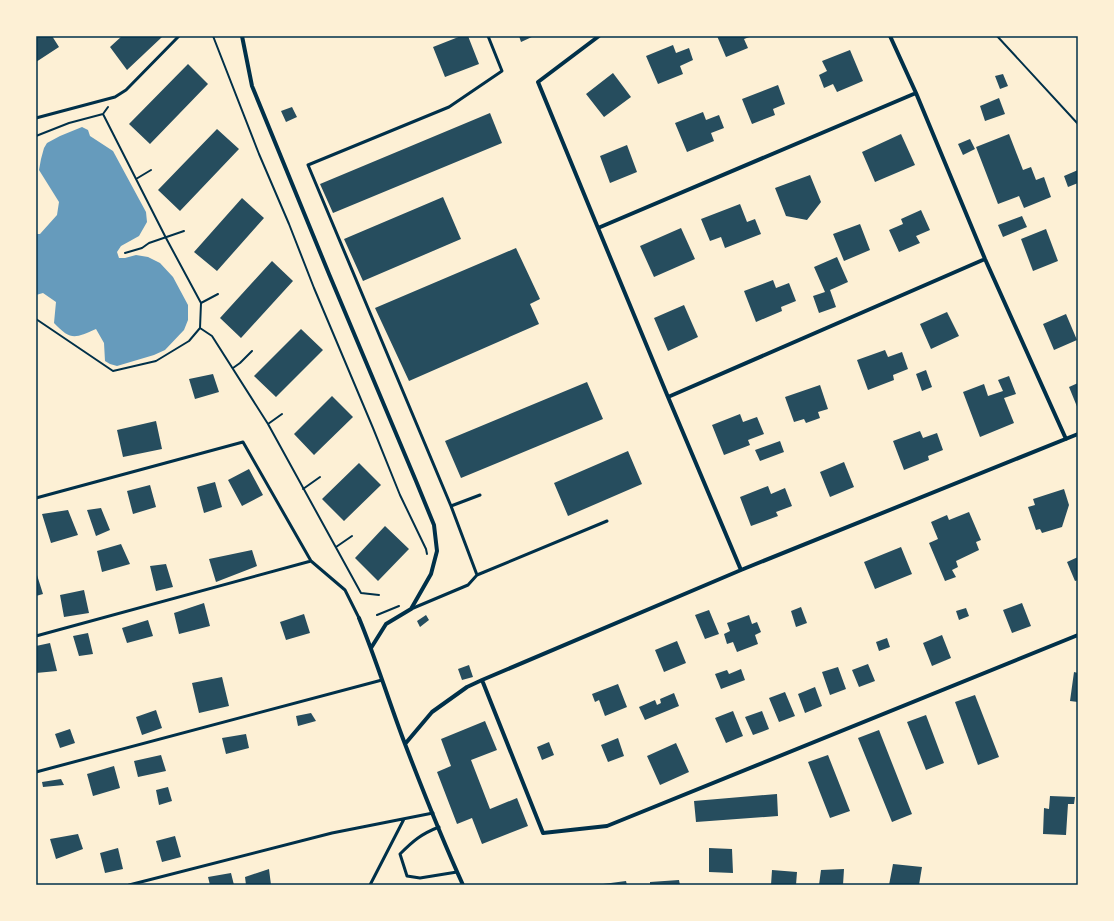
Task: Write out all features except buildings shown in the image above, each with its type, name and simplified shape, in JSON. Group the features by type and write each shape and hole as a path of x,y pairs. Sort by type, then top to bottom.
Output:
{"street":[{"path":"242,36 252,86 334,287 434,525 437,551 431,574 411,609 386,624 371,648"},
{"path":"599,36 538,82 741,570"},
{"path":"890,36 916,93 985,259 1066,439"},
{"path":"598,228 916,93"},
{"path":"668,397 985,259"},
{"path":"405,744 432,712 467,687 482,680 741,570 1078,434"},
{"path":"359,618 405,744 463,885"},
{"path":"482,680 543,833 607,826 1078,635"}],"lane":[{"path":"36,118 115,97 126,90 179,36"},
{"path":"477,575 451,506 308,165 449,107 502,71 488,36"},
{"path":"36,498 243,442 311,561 345,590 359,618"},
{"path":"451,506 480,495"},
{"path":"411,609 468,585 477,575 607,522"},
{"path":"36,636 311,561"},
{"path":"36,772 382,680"},
{"path":"129,885 332,833 433,813"},
{"path":"370,885 404,819"},
{"path":"439,827 427,832 413,841 400,854 407,876 420,878 457,872"}],"path":[{"path":"213,36 259,154 314,288 400,495 426,549 428,558"},
{"path":"997,36 1078,124"},
{"path":"36,136 69,123 103,114 115,97"},
{"path":"36,319 113,371 156,361 189,341 200,328 201,303 103,114"},
{"path":"136,179 151,170"},
{"path":"125,253 142,248 149,243 184,231"},
{"path":"201,303 218,294"},
{"path":"200,328 212,336 268,424 361,593 379,595"},
{"path":"233,368 252,351"},
{"path":"268,424 282,414"},
{"path":"303,489 320,478"},
{"path":"336,547 352,536"},
{"path":"377,615 402,604"}],"water":[{"path":"82,127 88,130 90,136 113,151 146,212 147,222 139,236 121,246 117,252 119,258 136,255 148,257 160,263 173,277 188,305 188,320 184,330 165,350 154,355 117,366 105,361 104,343 96,329 78,336 65,333 54,323 56,302 43,293 36,295 36,234 40,234 57,215 59,202 39,170 44,148 47,143"}]}
